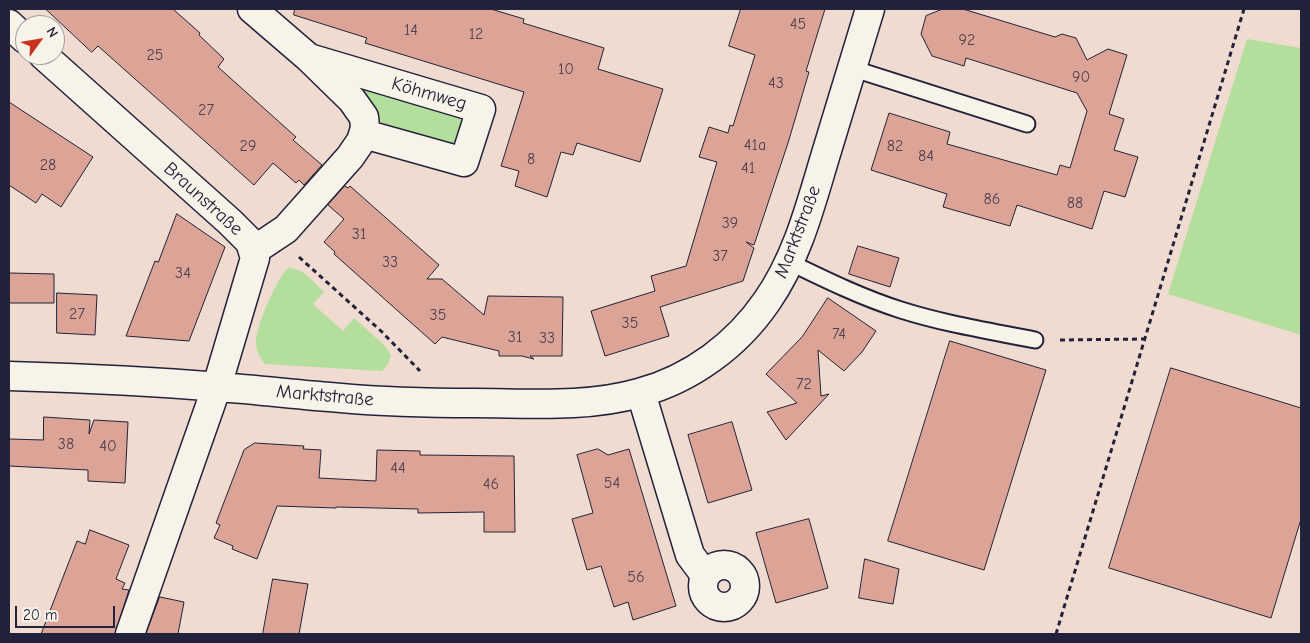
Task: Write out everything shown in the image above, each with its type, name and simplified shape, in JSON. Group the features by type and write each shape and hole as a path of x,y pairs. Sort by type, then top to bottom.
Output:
{"street":[{"name":"Köhmweg","path":"252,9 309,58 358,106 364,117 364,134 464,162 481,109 309,58"},
{"name":"Marktstraße","path":"9,376 217,386 342,398 452,403 552,404 598,401 641,393 656,388 687,374 719,353 735,339 768,300 789,262 809,210 870,9"},
{"name":"Braunstraße","path":"54,65 244,235 255,258 217,386 130,634"},
{"path":"253,251 286,229 350,157 364,134"},
{"path":"641,393 690,555 705,576"}],"lane":[{"path":"851,68 1027,124"},
{"path":"789,262 872,300 901,310 938,321 1035,340"}],"path":[{"path":"1056,634 1244,9"},
{"path":"298,256 381,331 452,403"},
{"path":"1035,340 1144,339"}],"green space":[{"path":"1247,39 1301,48 1301,335 1168,294"},
{"path":"358,81 464,116 461,139 455,145 376,121 355,89"},
{"path":"288,268 299,270 324,292 313,304 343,331 354,318 385,346 391,355 388,364 382,371 265,364 260,357 256,343 259,326 278,282"}],"building":[{"path":"46,9 173,9 200,33 199,35 224,59 218,67 296,137 293,140 322,165 304,185 299,180 296,183 273,163 254,185 98,46 92,52 65,27 65,15 52,15"},
{"path":"295,9 491,9 524,19 523,23 604,48 598,69 663,89 640,162 577,143 573,155 561,152 547,197 515,186 519,171 501,166 524,92 365,43 367,38 294,15"},
{"path":"741,9 825,9 806,71 809,72 788,143 754,245 746,242 754,248 743,281 660,307 669,336 605,356 591,311 655,291 651,276 686,266 717,162 699,157 709,127 728,133 730,125 733,126 755,55 729,46"},
{"path":"943,9 963,9 1055,37 1062,34 1076,38 1087,60 1108,49 1127,55 1109,114 1124,119 1114,150 1138,157 1125,197 1104,191 1092,229 1017,205 1010,226 943,207 947,194 871,170 889,113 950,132 947,144 1057,175 1060,165 1070,168 1087,111 1077,93 966,58 964,66 932,56 921,34 926,16"},
{"path":"9,102 93,157 61,207 42,194 36,203 9,185"},
{"path":"345,186 348,188 350,186 439,265 427,279 442,279 484,315 488,296 563,297 562,356 530,356 534,359 522,356 499,356 499,351 442,337 435,344 334,254 335,252 324,242 344,219 328,205"},
{"path":"177,214 225,247 189,341 126,336 155,261 158,262"},
{"path":"858,246 899,258 890,287 849,274"},
{"path":"9,273 54,274 54,303 9,303"},
{"path":"57,293 97,295 95,335 57,333"},
{"path":"828,298 876,331 862,352 844,371 818,350 821,396 829,394 786,440 767,412 797,403 766,374 802,337"},
{"path":"950,341 1046,370 984,570 888,541"},
{"path":"1171,368 1301,408 1301,519 1271,618 1109,568"},
{"path":"44,417 90,420 89,434 94,420 128,422 125,483 88,481 88,470 9,466 9,439 43,440"},
{"path":"732,422 752,490 708,503 688,435"},
{"path":"255,443 304,446 303,449 321,450 319,478 376,481 377,450 420,451 420,455 514,456 515,532 484,532 484,512 418,513 418,509 277,506 257,559 232,549 233,546 214,538 220,525 216,523 244,450"},
{"path":"598,449 608,455 629,449 676,606 633,620 628,602 614,607 601,566 587,570 572,519 593,513 577,455"},
{"path":"809,519 828,588 776,603 756,533"},
{"path":"90,530 129,545 116,579 125,583 122,589 129,590 115,634 41,634 77,541 85,544"},
{"path":"865,559 899,569 893,604 859,598"},
{"path":"273,579 308,584 299,634 263,634"},
{"path":"160,597 184,602 178,634 146,634"}]}
